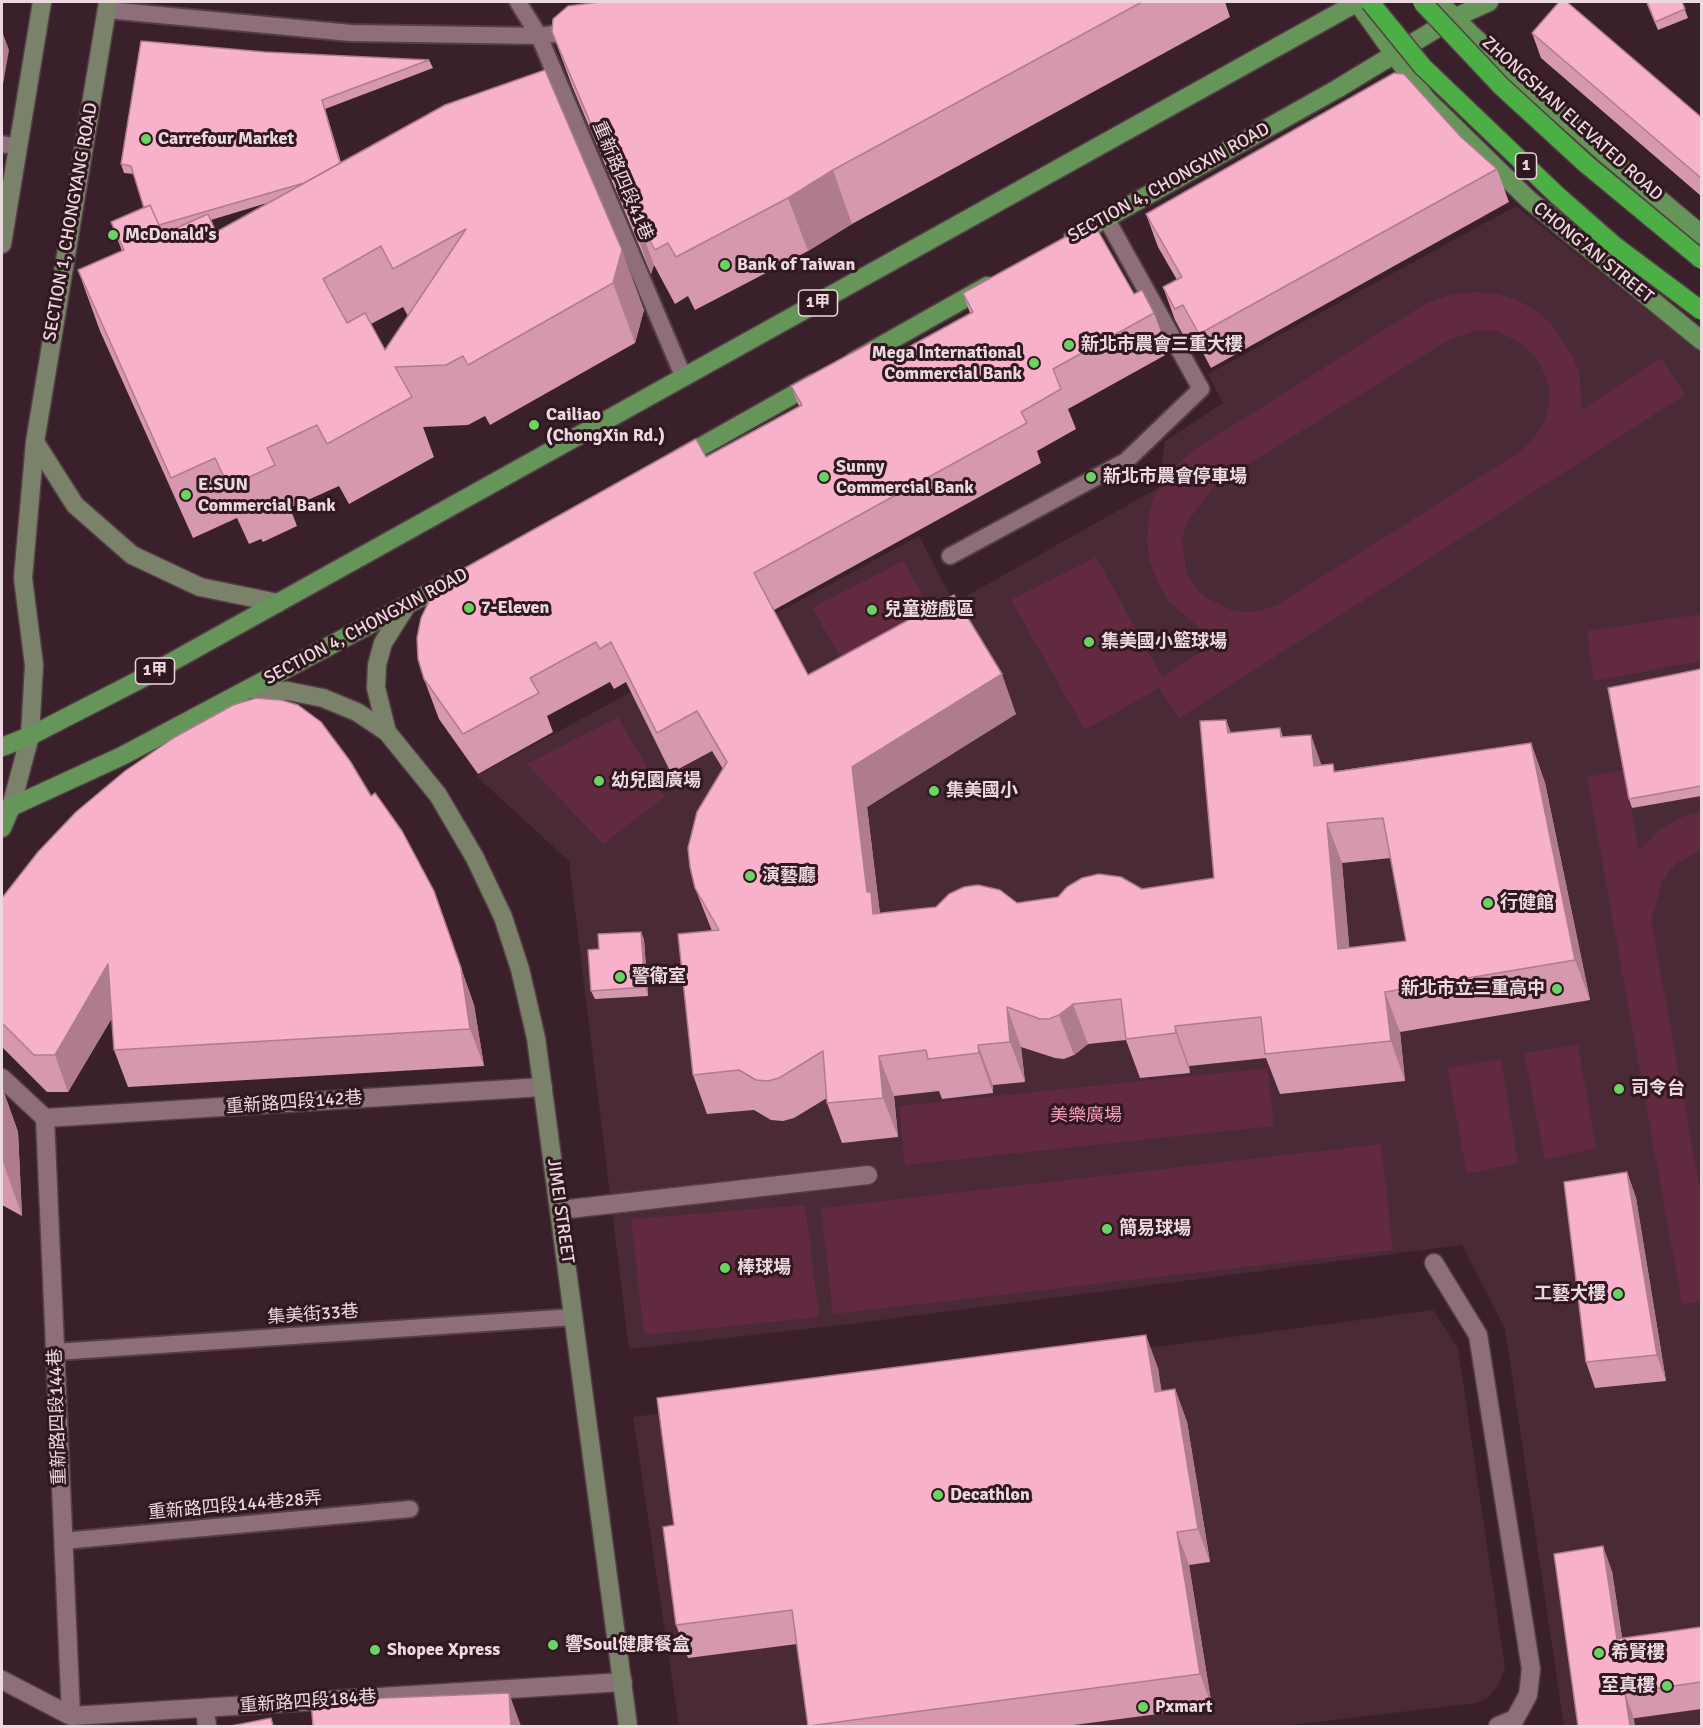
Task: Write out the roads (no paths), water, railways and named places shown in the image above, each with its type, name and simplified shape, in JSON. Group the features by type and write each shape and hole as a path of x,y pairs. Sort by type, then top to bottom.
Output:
{"highway":[{"name":"1","path":"1370,2 1424,67 1558,196 1615,246 1701,311"},
{"name":"ZHONGSHAN ELEVATED ROAD","path":"1422,2 1457,42 1526,109 1586,164 1701,260"}],"main road":[{"path":"2,244 10,146 42,2"},
{"name":"1","path":"1358,2 1393,54"},
{"name":"1甲","path":"2,747 30,736 141,679 1358,2"},
{"path":"1439,2 1454,18 1701,235"},
{"name":"SECTION 4, CHONGXIN ROAD","path":"1055,247 1454,18 1489,2"},
{"name":"SECTION 1, CHONGYANG ROAD","path":"6,809 30,736 34,665 23,578 35,442 108,6"},
{"name":"CHONG'AN STREET","path":"1393,54 1426,99 1528,199 1701,341"},
{"path":"660,470 1004,276"},
{"path":"35,442 75,506 132,555 200,587 278,603"},
{"name":"SECTION 4, CHONGXIN ROAD","path":"6,809 122,756 478,567"},
{"name":"JIMEI STREET","path":"387,732 376,688 377,665 383,643 407,605"},
{"name":"JIMEI STREET","path":"251,689 288,691 323,698 357,712 387,732 438,795 475,858 503,917 520,969 543,1087 628,1726"},
{"path":"2,828 6,809"}],"street":[{"path":"2,1078 45,1118"},
{"name":"重新路四段142巷","path":"45,1118 543,1087"},
{"name":"重新路四段144巷","path":"45,1118 71,1716"},
{"path":"560,1210 868,1175"},
{"path":"1434,1263 1478,1335 1531,1669 1528,1695 1515,1719 1498,1726"},
{"path":"2,1680 71,1716"},
{"name":"重新路四段184巷","path":"71,1716 206,1717 622,1683"}],"lane":[{"name":"重新路四段41巷","path":"518,2 539,36 684,378"},
{"path":"108,6 351,33 539,36 595,28"},
{"path":"950,556 1126,460 1201,389 1106,218"},
{"name":"集美街33巷","path":"55,1352 574,1317"},
{"name":"重新路四段144巷28弄","path":"63,1541 410,1509"}],"place":[{"name":"Carrefour Market","path":"146,139"},
{"name":"McDonald's","path":"113,235"},
{"name":"Bank of Taiwan","path":"725,265"},
{"name":"新北市農會三重大樓","path":"1069,345"},
{"name":"Mega International Commercial Bank","path":"1034,363"},
{"name":"Cailiao (ChongXin Rd.)","path":"534,425"},
{"name":"Sunny Commercial Bank","path":"824,477"},
{"name":"新北市農會停車場","path":"1091,477"},
{"name":"E.SUN Commercial Bank","path":"186,495"},
{"name":"7-Eleven","path":"469,608"},
{"name":"兒童遊戲區","path":"872,610"},
{"name":"集美國小籃球場","path":"1089,642"},
{"name":"幼兒園廣場","path":"599,781"},
{"name":"集美國小","path":"934,791"},
{"name":"演藝廳","path":"750,876"},
{"name":"行健館","path":"1488,903"},
{"name":"警衛室","path":"620,977"},
{"name":"新北市立三重高中","path":"1557,989"},
{"name":"司令台","path":"1619,1089"},
{"name":"簡易球場","path":"1107,1229"},
{"name":"棒球場","path":"725,1268"},
{"name":"工藝大樓","path":"1618,1294"},
{"name":"Decathlon","path":"938,1495"},
{"name":"響Soul健康餐盒","path":"553,1645"},
{"name":"Shopee Xpress","path":"375,1650"},
{"name":"希賢樓","path":"1599,1653"},
{"name":"至真樓","path":"1667,1686"},
{"name":"Pxmart","path":"1143,1707"}],"park label":[{"name":"美樂廣場","path":"1086,1116"}]}
